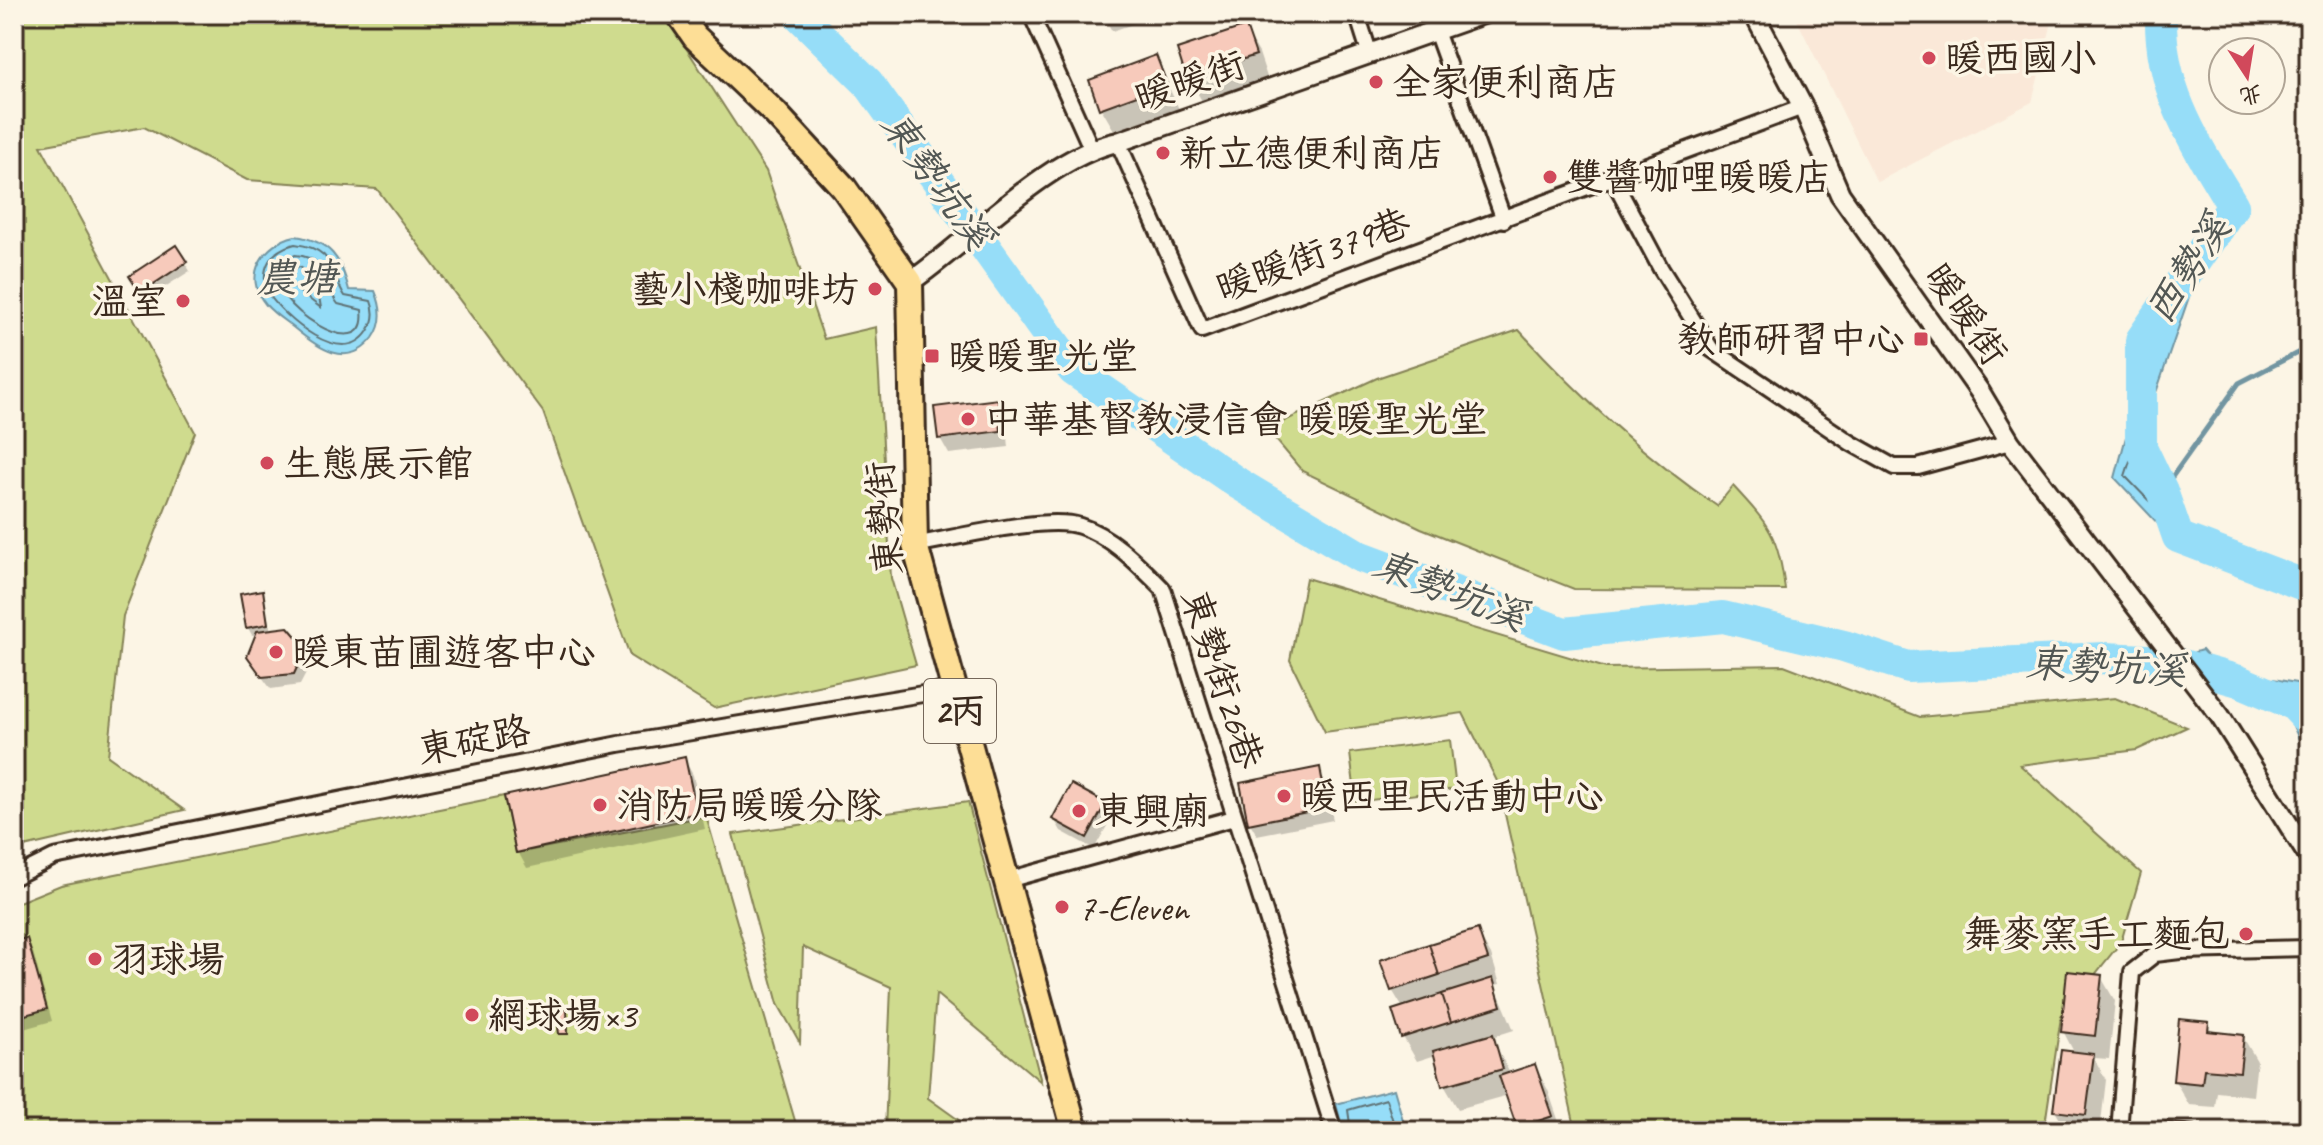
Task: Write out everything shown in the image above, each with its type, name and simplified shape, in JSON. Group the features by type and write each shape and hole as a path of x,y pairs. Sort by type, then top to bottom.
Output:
{"main road":[{"path":"679,14 695,37 775,113 844,188 910,282"},
{"name":"東勢街","path":"910,282 915,545 1075,1131"}],"street":[{"path":"1031,14 1091,148"},
{"path":"1357,14 1370,55"},
{"name":"暖暖街","path":"910,282 1020,197 1091,148 1118,142 1483,14"},
{"name":"暖暖街","path":"1754,14 1803,107 1840,194 1980,392 2010,442 2154,634 2220,716 2309,857"},
{"path":"1436,31 1504,220"},
{"name":"暖暖街379巷","path":"1118,142 1202,330 1803,107"},
{"path":"1612,177 1661,269 1711,349 1851,443 1894,467 1918,467 2010,442"},
{"name":"東勢街26巷","path":"915,545 1057,520 1082,526 1140,566 1163,589 1334,1131"},
{"name":"東碇路","path":"14,877 54,857 99,847 619,744 953,689"},
{"name":"東勢街26巷","path":"1007,880 1234,818"},
{"path":"2119,1131 2132,972 2155,954 2309,948"}],"shaded area":[{"name":"暖西國小","path":"1794,14 2054,14 2032,102 1877,182"}],"green space":[{"path":"14,14 664,14 766,171 824,339 876,327 891,578 916,665 714,708 630,656 543,412 377,189 247,180 144,127 41,146 195,432 123,616 108,756 184,810 24,847 14,854"},
{"path":"1519,330 1612,424 1689,487 1717,506 1733,486 1770,532 1779,556 1785,590 1574,589 1421,528 1302,471 1267,429 1377,378"},
{"path":"1306,578 1606,668 1784,665 1920,717 2115,698 2187,727 2137,750 2020,765 2141,873 2121,942 2061,1017 2044,1131 1576,1131 1498,783 1463,713 1325,732 1290,660"},
{"path":"1450,740 1456,789 1356,802 1350,753"},
{"path":"504,796 516,853 706,816 798,1131 14,1131 14,904 61,885"},
{"path":"968,802 1041,1082 936,994 928,1098 974,1131 885,1131 891,987 803,947 800,1043 778,1004 733,834"}],"water":[{"name":"農塘","path":"295,236 318,242 332,253 342,269 349,290 375,291 380,321 377,332 363,348 343,354 323,348 272,311 259,294 256,272 260,262 274,246"},
{"path":"2170,272 2192,288 2149,413 2174,535 2309,586 2309,597 2177,544 2115,478"},
{"path":"2202,650 2219,670 2309,685 2309,746 2299,739 2285,708 2220,683 2195,652"},
{"path":"1394,1089 1405,1127 1391,1131 1343,1131 1336,1104"}],"building":[{"path":"1246,26 1256,55 1186,78 1177,49"},
{"path":"1156,55 1167,84 1099,109 1089,80"},
{"path":"176,245 187,262 140,293 129,276"},
{"name":"中華基督教浸信會 暖暖聖光堂","path":"998,399 1001,431 938,439 934,407"},
{"name":"暖東苗圃遊客中心","path":"263,590 268,624 246,628 240,594"},
{"name":"暖東苗圃遊客中心","path":"288,627 306,648 294,674 262,677 247,656 257,631"},
{"name":"消防局暖暖分隊","path":"685,757 697,813 516,853 504,796"},
{"name":"暖西里民活動中心","path":"1320,767 1327,808 1248,824 1240,783"},
{"name":"東興廟","path":"1071,784 1106,803 1087,838 1052,819"},
{"path":"1478,929 1488,959 1439,975 1429,944"},
{"path":"27,938 47,1009 14,1018 14,941"},
{"path":"1429,944 1439,975 1391,991 1380,960"},
{"path":"2067,971 2102,975 2095,1036 2061,1032"},
{"path":"1493,978 1501,1006 1451,1022 1442,994"},
{"path":"1442,994 1451,1022 1401,1038 1392,1010"},
{"path":"567,1009 568,1034 559,1034 556,1010"},
{"path":"2179,1019 2209,1022 2208,1031 2244,1035 2240,1072 2204,1069 2202,1084 2173,1081"},
{"path":"1493,1034 1503,1069 1442,1086 1433,1051"},
{"path":"2061,1050 2094,1054 2086,1115 2053,1111"},
{"path":"1535,1064 1553,1116 1517,1128 1499,1076"},
{"path":"1201,1122 1203,1131 1168,1131"},
{"path":"2165,1122 2194,1125 2194,1131 2164,1131"}],"waterway":[{"name":"東勢坑溪","path":"798,14 868,83 1073,370 1239,484 1359,556 1564,633 1723,617 1844,646 1908,667 2105,658 2168,661 2239,681 2293,704 2309,721"},
{"name":"西勢溪","path":"2161,14 2162,41 2173,92 2193,138 2233,206 2141,340 2141,447 2162,491 2178,537 2309,587"},
{"path":"2162,491 2239,383 2309,347"}],"place":[{"name":"暖西國小","path":"1929,58"},
{"name":"全家便利商店","path":"1376,82"},
{"name":"新立德便利商店","path":"1163,153"},
{"name":"雙醬咖哩暖暖店","path":"1550,177"},
{"name":"藝小棧咖啡坊","path":"875,289"},
{"name":"溫室","path":"183,301"},
{"name":"教師研習中心","path":"1921,339"},
{"name":"暖暖聖光堂","path":"932,356"},
{"name":"中華基督教浸信會 暖暖聖光堂","path":"968,419"},
{"name":"生態展示館","path":"267,463"},
{"name":"暖東苗圃遊客中心","path":"276,652"},
{"name":"暖西里民活動中心","path":"1284,796"},
{"name":"消防局暖暖分隊","path":"600,805"},
{"name":"東興廟","path":"1079,811"},
{"name":"7-Eleven","path":"1062,907"},
{"name":"舞麥窯手工麵包","path":"2246,934"},
{"name":"羽球場","path":"95,959"},
{"name":"網球場×3","path":"472,1015"}]}
